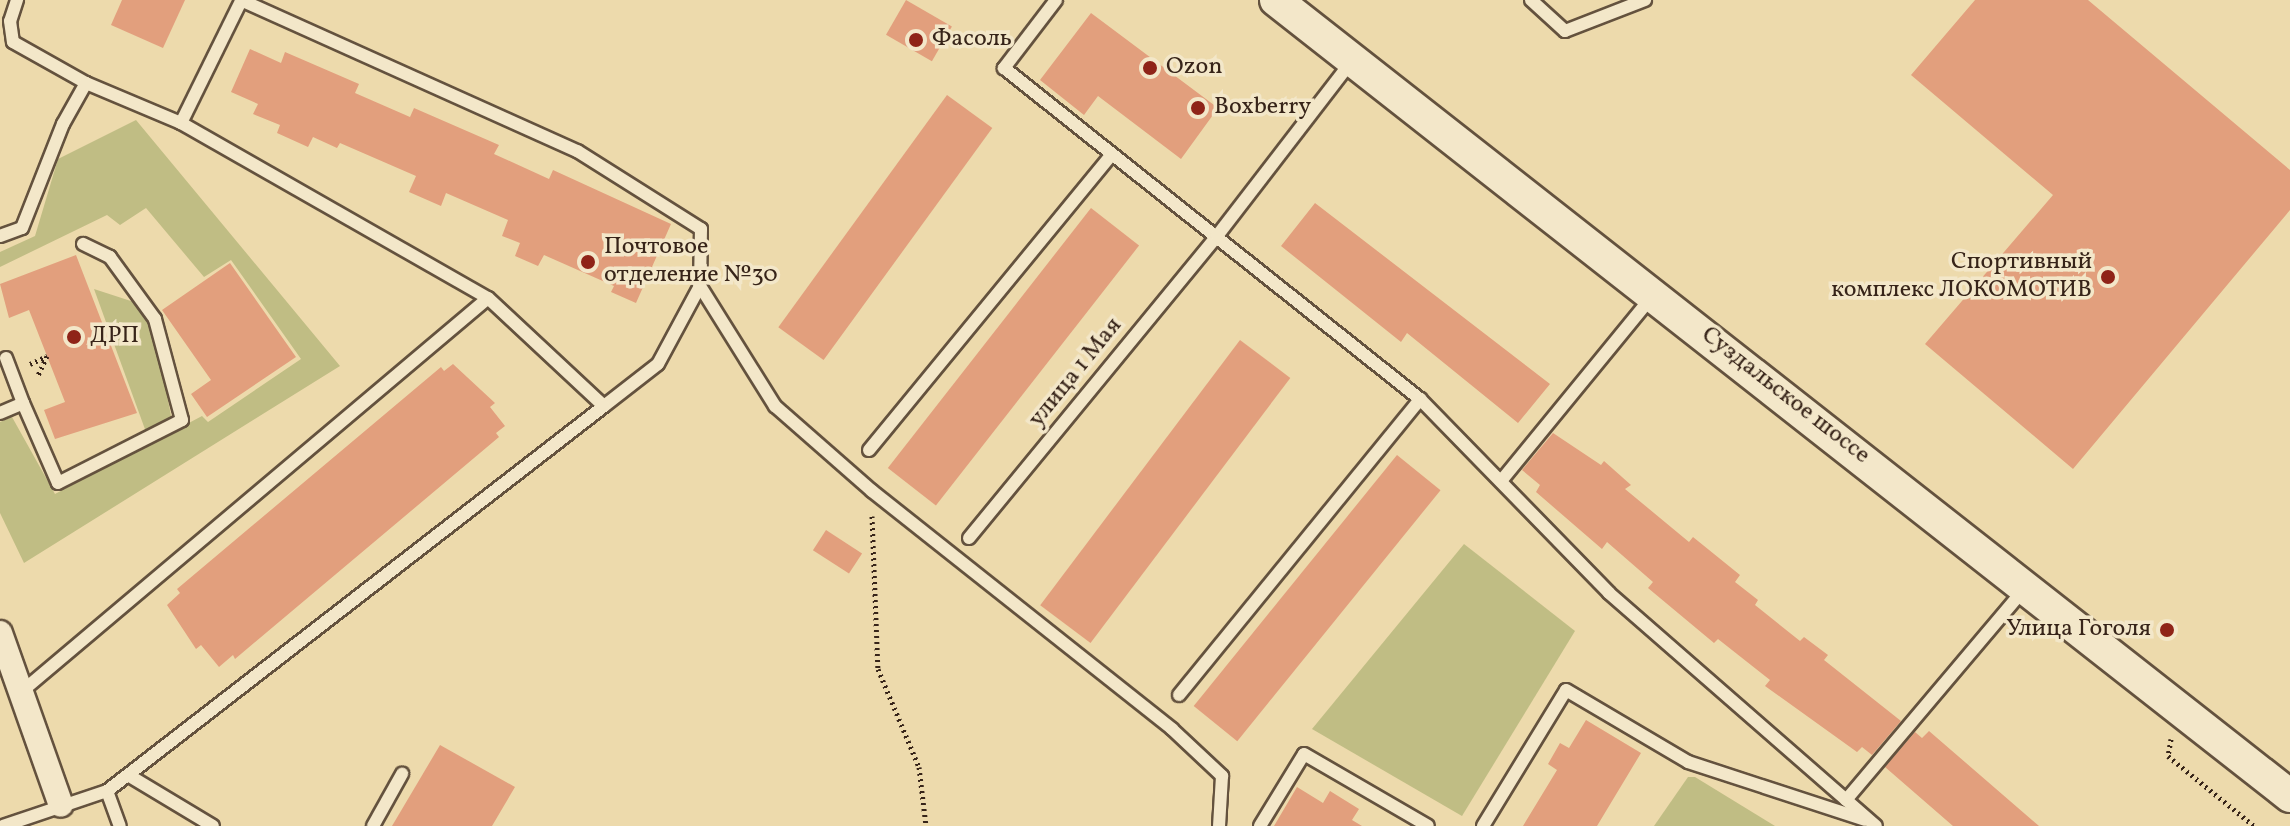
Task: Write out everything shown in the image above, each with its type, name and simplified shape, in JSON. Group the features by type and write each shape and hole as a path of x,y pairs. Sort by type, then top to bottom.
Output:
{"main road":[{"name":"Суздальское шоссе","path":"1276,0 1655,293 2290,796"}],"street":[{"path":"0,633 18,695 61,805"}],"lane":[{"path":"17,0 10,21 13,42 86,83 181,123 488,298 604,406"},
{"path":"1056,0 1004,68 1420,399 1609,593 1873,825"},
{"path":"1531,0 1565,31 1645,0"},
{"path":"3,826 107,791 128,775 658,364 700,286 701,229 577,151 240,2 181,123"},
{"name":"улица 1 Мая","path":"969,538 1217,236 1354,58"},
{"path":"0,236 22,228 63,124 86,83"},
{"path":"869,450 1112,154"},
{"path":"6,358 58,483 182,420 155,319 110,257 83,244"},
{"path":"700,286 775,406 872,491 1172,729 1222,776 1219,826"},
{"path":"1501,481 1655,293"},
{"path":"18,695 488,298"},
{"path":"1179,695 1420,399"},
{"path":"0,413 23,403"},
{"path":"1846,800 2026,586"},
{"path":"1483,826 1566,690 1688,762 1873,825"},
{"path":"1260,826 1304,754 1428,826"},
{"path":"373,826 402,774"},
{"path":"128,775 213,826"},
{"path":"107,791 120,826"}],"path":[{"path":"872,491 878,669 919,767 926,826"},
{"path":"2174,736 2168,756 2254,826"}],"shaded area":[{"path":"136,120 340,366 24,563 0,513 0,422 12,417 55,494 202,416 208,422 301,359 231,260 204,277 146,208 120,225 107,215 0,267 0,252 35,236 58,159"},
{"path":"94,289 137,303 153,323 172,421 146,432"},
{"path":"1464,544 1575,631 1462,816 1312,729"},
{"path":"1688,777 1695,777 1775,826 1654,826"}],"building":[{"path":"122,0 185,0 163,48 111,25"},
{"path":"906,0 952,26 932,61 886,35"},
{"name":"Спортивный комплекс ЛОКОМОТИВ","path":"1975,0 2088,0 2290,170 2290,210 2073,469 1925,344 2053,195 1911,75"},
{"path":"1091,13 1218,108 1181,159 1098,96 1084,115 1040,80"},
{"path":"250,49 281,63 285,52 359,84 355,93 410,117 414,108 499,145 494,154 549,179 553,170 671,224 636,303 611,292 614,286 544,255 538,266 515,256 520,243 502,236 508,220 446,193 441,206 409,192 416,176 340,143 337,148 313,137 308,147 277,133 280,125 253,114 258,104 231,92"},
{"path":"947,95 992,128 824,360 778,327"},
{"path":"1315,203 1550,384 1518,423 1407,333 1401,342 1281,246"},
{"path":"1091,208 1139,246 936,506 888,468"},
{"name":"ДРП","path":"76,255 137,413 55,439 44,410 65,402 29,310 9,318 0,284"},
{"path":"230,263 296,357 207,417 191,394 211,380 162,310"},
{"path":"1240,340 1290,378 1091,643 1040,605"},
{"path":"453,364 495,403 490,407 505,426 496,433 499,437 235,659 233,655 219,667 201,645 196,649 167,605 180,593 177,589 441,367 444,371"},
{"path":"1553,433 1601,465 1604,461 1631,485 1625,489 1689,542 1693,537 1740,575 1735,582 1758,600 1755,605 1800,641 1804,637 1828,655 1824,660 1901,721 1872,755 1862,747 1857,752 1765,686 1770,680 1718,639 1714,643 1648,588 1653,582 1607,542 1602,549 1536,492 1540,485 1522,470"},
{"path":"1397,455 1441,490 1237,741 1194,706"},
{"path":"826,530 862,553 849,574 813,550"},
{"path":"1586,720 1641,753 1597,826 1523,826 1557,770 1548,764 1560,743 1569,748"},
{"path":"1929,731 2039,826 1953,826 1885,767 1915,732 1922,738"},
{"path":"440,745 515,787 492,826 392,826"},
{"path":"1297,787 1323,803 1330,791 1359,809 1352,820 1362,826 1274,826"}],"place":[{"name":"Фасоль","path":"916,40"},
{"name":"Ozon","path":"1150,68"},
{"name":"Boxberry","path":"1198,108"},
{"name":"Почтовое отделение №30","path":"588,262"},
{"name":"Спортивный комплекс ЛОКОМОТИВ","path":"2108,277"},
{"name":"ДРП","path":"74,337"},
{"name":"Улица Гоголя","path":"2167,630"}]}
